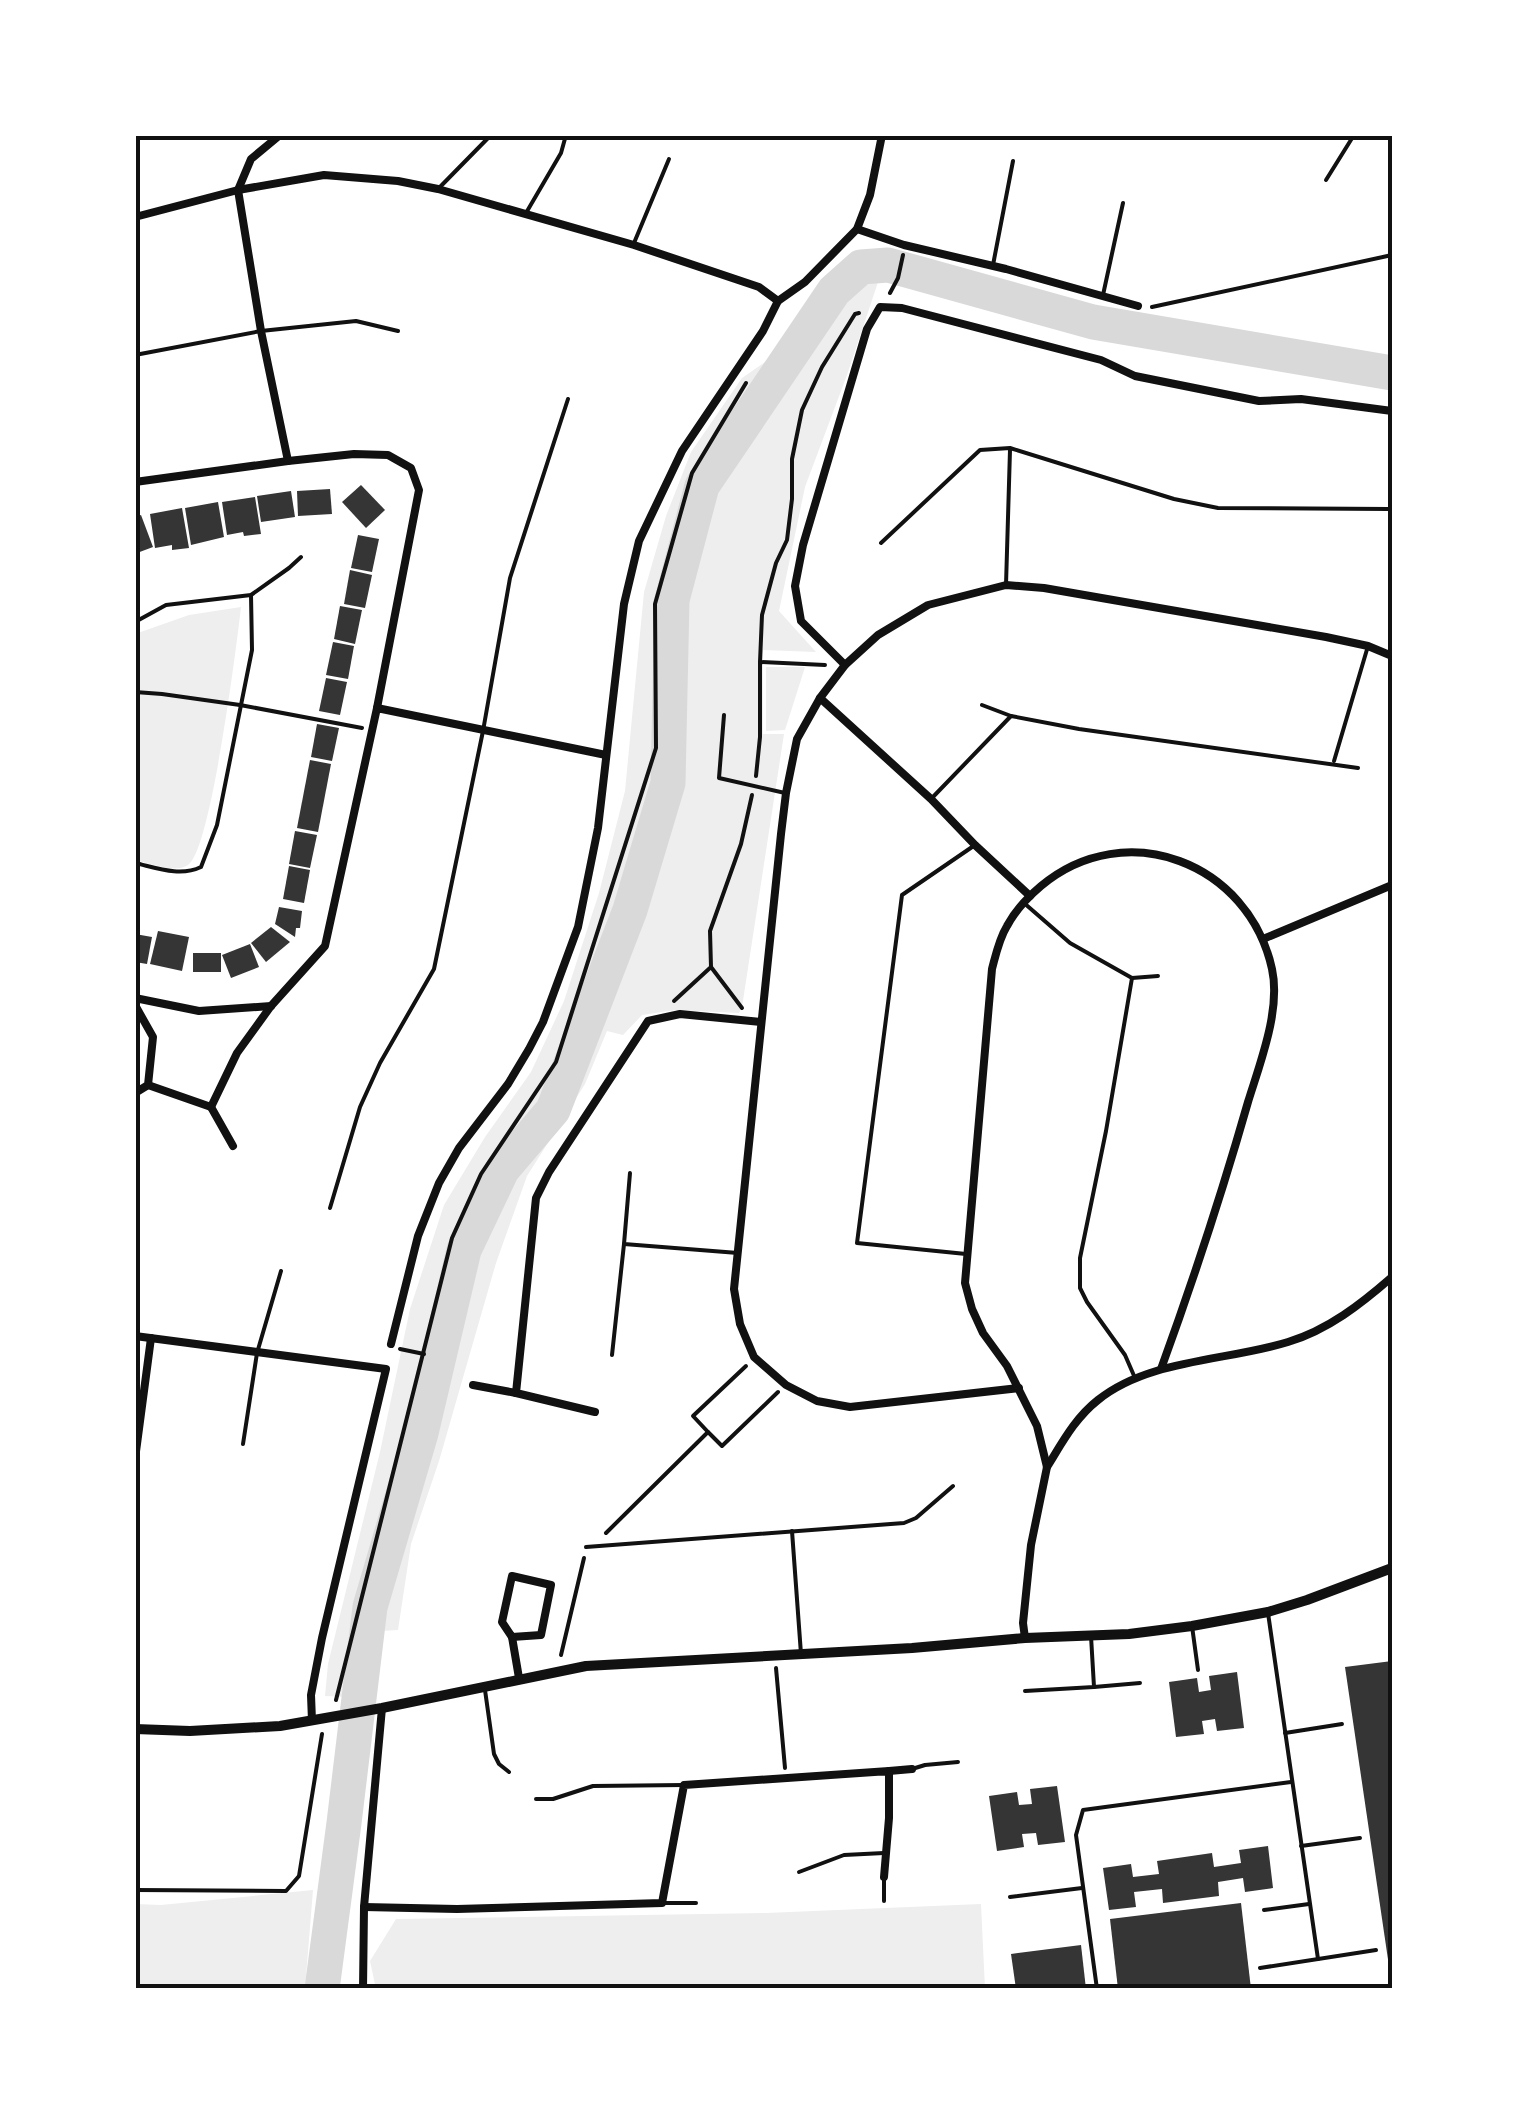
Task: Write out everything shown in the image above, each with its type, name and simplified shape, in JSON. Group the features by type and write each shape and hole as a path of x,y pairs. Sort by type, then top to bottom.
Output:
{"street":[{"path":"280,135 251,159 238,190 261,331 288,460"},
{"path":"391,1346 418,1236 439,1183 529,1049 543,1022 578,926 598,828 624,604 639,540 682,451 763,331 778,301 805,282 857,228 870,195 882,135"},
{"path":"135,217 238,190 324,175 398,181 634,245 759,287 778,301"},
{"path":"857,228 904,246 1138,306"},
{"path":"845,666 802,621 795,586 803,545 867,329 880,308 902,308 1101,360 1135,376 1224,394 1259,401 1301,398 1392,411"},
{"path":"135,482 354,454 388,456 411,468 419,490 377,708 324,946 237,1053 211,1107"},
{"path":"1019,1388 850,1407 817,1400 786,1385 754,1358 740,1324 734,1289 786,793 797,739 820,698 845,666 878,635 928,606 1006,585 1044,588 1368,646 1392,656"},
{"path":"820,698 930,798 1027,899"},
{"path":"377,708 606,755"},
{"path":"1047,1467 1037,1426 1006,1366 982,1333 965,1283 992,969 1008,922 1054,876 1075,863 1106,854 1140,851 1202,871 1234,896 1263,939 1276,995 1264,1049 1199,1265 1161,1370"},
{"path":"1263,939 1392,885"},
{"path":"135,998 198,1011 272,1006"},
{"path":"135,1006 152,1038 148,1085"},
{"path":"516,1393 536,1198 648,1021 671,1015 761,1022"},
{"path":"135,1093 148,1085"},
{"path":"148,1085 211,1107 232,1146"},
{"path":"1025,1638 1031,1546 1047,1467 1073,1425 1099,1399 1135,1378 1161,1370 1290,1342 1340,1318 1392,1277"},
{"path":"135,1336 386,1369 311,1695 324,1719"},
{"path":"135,1459 151,1338"},
{"path":"473,1385 595,1412"},
{"path":"135,1728 190,1731 280,1726 586,1666 929,1647 1192,1626 1268,1612 1392,1568"},
{"path":"512,1637 541,1635 551,1584 512,1576 502,1622 512,1637 519,1678"},
{"path":"362,1989 364,1907 382,1708"},
{"path":"364,1907 494,1908 662,1902 684,1785 912,1770"},
{"path":"884,1877 888,1771"}],"lane":[{"path":"438,189 491,135"},
{"path":"526,213 561,153 566,135"},
{"path":"1326,180 1354,135"},
{"path":"634,245 669,159"},
{"path":"993,266 1013,161"},
{"path":"1103,295 1123,203"},
{"path":"135,354 261,331 356,321 398,331"},
{"path":"330,1208 360,1107 380,1063 434,969 510,578 568,398"},
{"path":"1006,585 1010,448"},
{"path":"881,544 980,450 1010,448 1174,499 1218,508 1389,509"},
{"path":"1334,763 1368,646"},
{"path":"982,704 1011,716 1079,729 1358,768"},
{"path":"724,715 719,778 786,793"},
{"path":"930,798 1011,716"},
{"path":"966,1254 857,1243 902,895 975,845"},
{"path":"1027,899 1070,943 1132,978 1158,976"},
{"path":"1132,978 1080,1258 1080,1288 1125,1355 1135,1378"},
{"path":"612,1354 630,1173"},
{"path":"624,1244 738,1253"},
{"path":"243,1444 257,1353 281,1271"},
{"path":"586,1547 904,1522 916,1518 954,1486"},
{"path":"792,1531 800,1654"},
{"path":"1268,1612 1318,1960"},
{"path":"1192,1626 1198,1670"},
{"path":"1091,1636 1094,1687"},
{"path":"1026,1691 1140,1683"},
{"path":"484,1686 494,1754 498,1764 509,1772"},
{"path":"1284,1733 1342,1724"},
{"path":"912,1770 958,1762"},
{"path":"1097,1989 1076,1835 1083,1810 1291,1782"},
{"path":"536,1799 552,1799 593,1786 684,1785"},
{"path":"1301,1846 1360,1838"},
{"path":"799,1872 844,1855 884,1853"},
{"path":"884,1877 884,1901"},
{"path":"1010,1897 1082,1888"},
{"path":"662,1902 696,1903"},
{"path":"1264,1910 1310,1904"},
{"path":"1260,1968 1376,1950"}],"path":[{"path":"1138,306 1147,308 1392,254"},
{"path":"742,1021 742,1007 711,967 710,931 741,844 754,787 760,737 762,614 776,563 787,540 792,459 802,410 822,367 855,314 880,308 898,278 903,258"},
{"path":"135,622 166,605 250,595 300,557"},
{"path":"135,863 175,872 201,866 218,824 252,650 250,595"},
{"path":"760,662 845,666"},
{"path":"135,692 240,705 372,730"},
{"path":"671,1015 672,1003 711,967"},
{"path":"391,1346 424,1354"},
{"path":"754,1358 693,1416 722,1446 786,1385"},
{"path":"606,1533 708,1432"},
{"path":"563,1670 560,1652 586,1547"},
{"path":"775,1655 785,1778"},
{"path":"135,1890 286,1890 299,1876 324,1719"}],"shaded area":[{"path":"869,281 878,282 805,487 779,611 816,652 763,650 763,734 784,734 742,1007 739,1013 675,1010 642,1015 623,1035 607,1031 585,1084 527,1176 496,1263 411,1544 398,1630 379,1631 383,1597 477,1249 504,1183 562,1109 596,1028 667,826 677,783 680,611 710,491 817,331 846,294"},
{"path":"778,353 781,360 695,483 664,603 663,750 651,806 592,987 556,1074 501,1157 456,1240 423,1391 367,1591 347,1697 325,1696 328,1664 410,1309 444,1205 531,1072 564,1001 599,893 625,791 644,592 666,516 691,452 742,378"},
{"path":"241,607 222,744 197,851 183,867 162,867 135,860 135,634 189,615"},
{"path":"766,667 805,667 785,730 766,731"},
{"path":"313,1890 305,1989 135,1987 135,1904 161,1905"},
{"path":"981,1904 985,1989 376,1989 370,1961 396,1919 766,1913"}],"building":[{"path":"361,485 385,510 366,528 342,502"},
{"path":"330,489 332,514 298,516 297,491"},
{"path":"291,491 295,517 261,522 257,496"},
{"path":"255,497 261,534 227,535 222,502"},
{"path":"218,502 224,537 191,545 185,508"},
{"path":"182,508 189,548 155,548 150,514"},
{"path":"141,515 153,547 137,553 135,517"},
{"path":"358,535 379,539 372,572 351,568"},
{"path":"350,570 372,575 365,608 344,604"},
{"path":"340,606 362,610 355,644 334,639"},
{"path":"333,642 354,646 348,679 326,675"},
{"path":"326,678 347,682 340,715 319,711"},
{"path":"317,724 339,728 332,761 311,757"},
{"path":"310,760 331,764 318,832 297,828"},
{"path":"295,831 317,835 310,868 289,864"},
{"path":"289,866 310,870 304,903 283,899"},
{"path":"279,907 302,911 295,937 275,924"},
{"path":"271,927 290,942 266,962 251,943"},
{"path":"158,931 189,937 182,971 150,964"},
{"path":"135,934 152,937 147,964 135,962"},
{"path":"250,944 259,967 231,978 222,955"},
{"path":"193,953 221,953 221,972 193,972"},
{"path":"1392,1661 1392,1973 1390,1973 1345,1667"},
{"path":"1237,1672 1244,1728 1217,1731 1215,1719 1202,1721 1204,1734 1176,1737 1169,1682 1197,1678 1199,1692 1211,1690 1209,1676"},
{"path":"1057,1786 1065,1842 1038,1845 1036,1833 1022,1834 1024,1847 997,1851 989,1796 1017,1792 1019,1805 1032,1804 1030,1789"},
{"path":"1268,1846 1273,1888 1245,1892 1243,1878 1218,1882 1219,1896 1163,1903 1162,1889 1134,1892 1136,1907 1109,1910 1103,1868 1131,1864 1133,1877 1159,1874 1157,1861 1212,1853 1214,1867 1241,1863 1239,1850"},
{"path":"1241,1903 1251,1989 1118,1989 1110,1919"},
{"path":"1081,1945 1086,1989 1016,1989 1011,1954"}],"waterway":[{"path":"322,1989 370,1607 421,1433 464,1250 502,1170 553,1110 630,910 668,783 672,600 702,486 834,291 861,267 888,265 1093,322 1392,373"}]}
